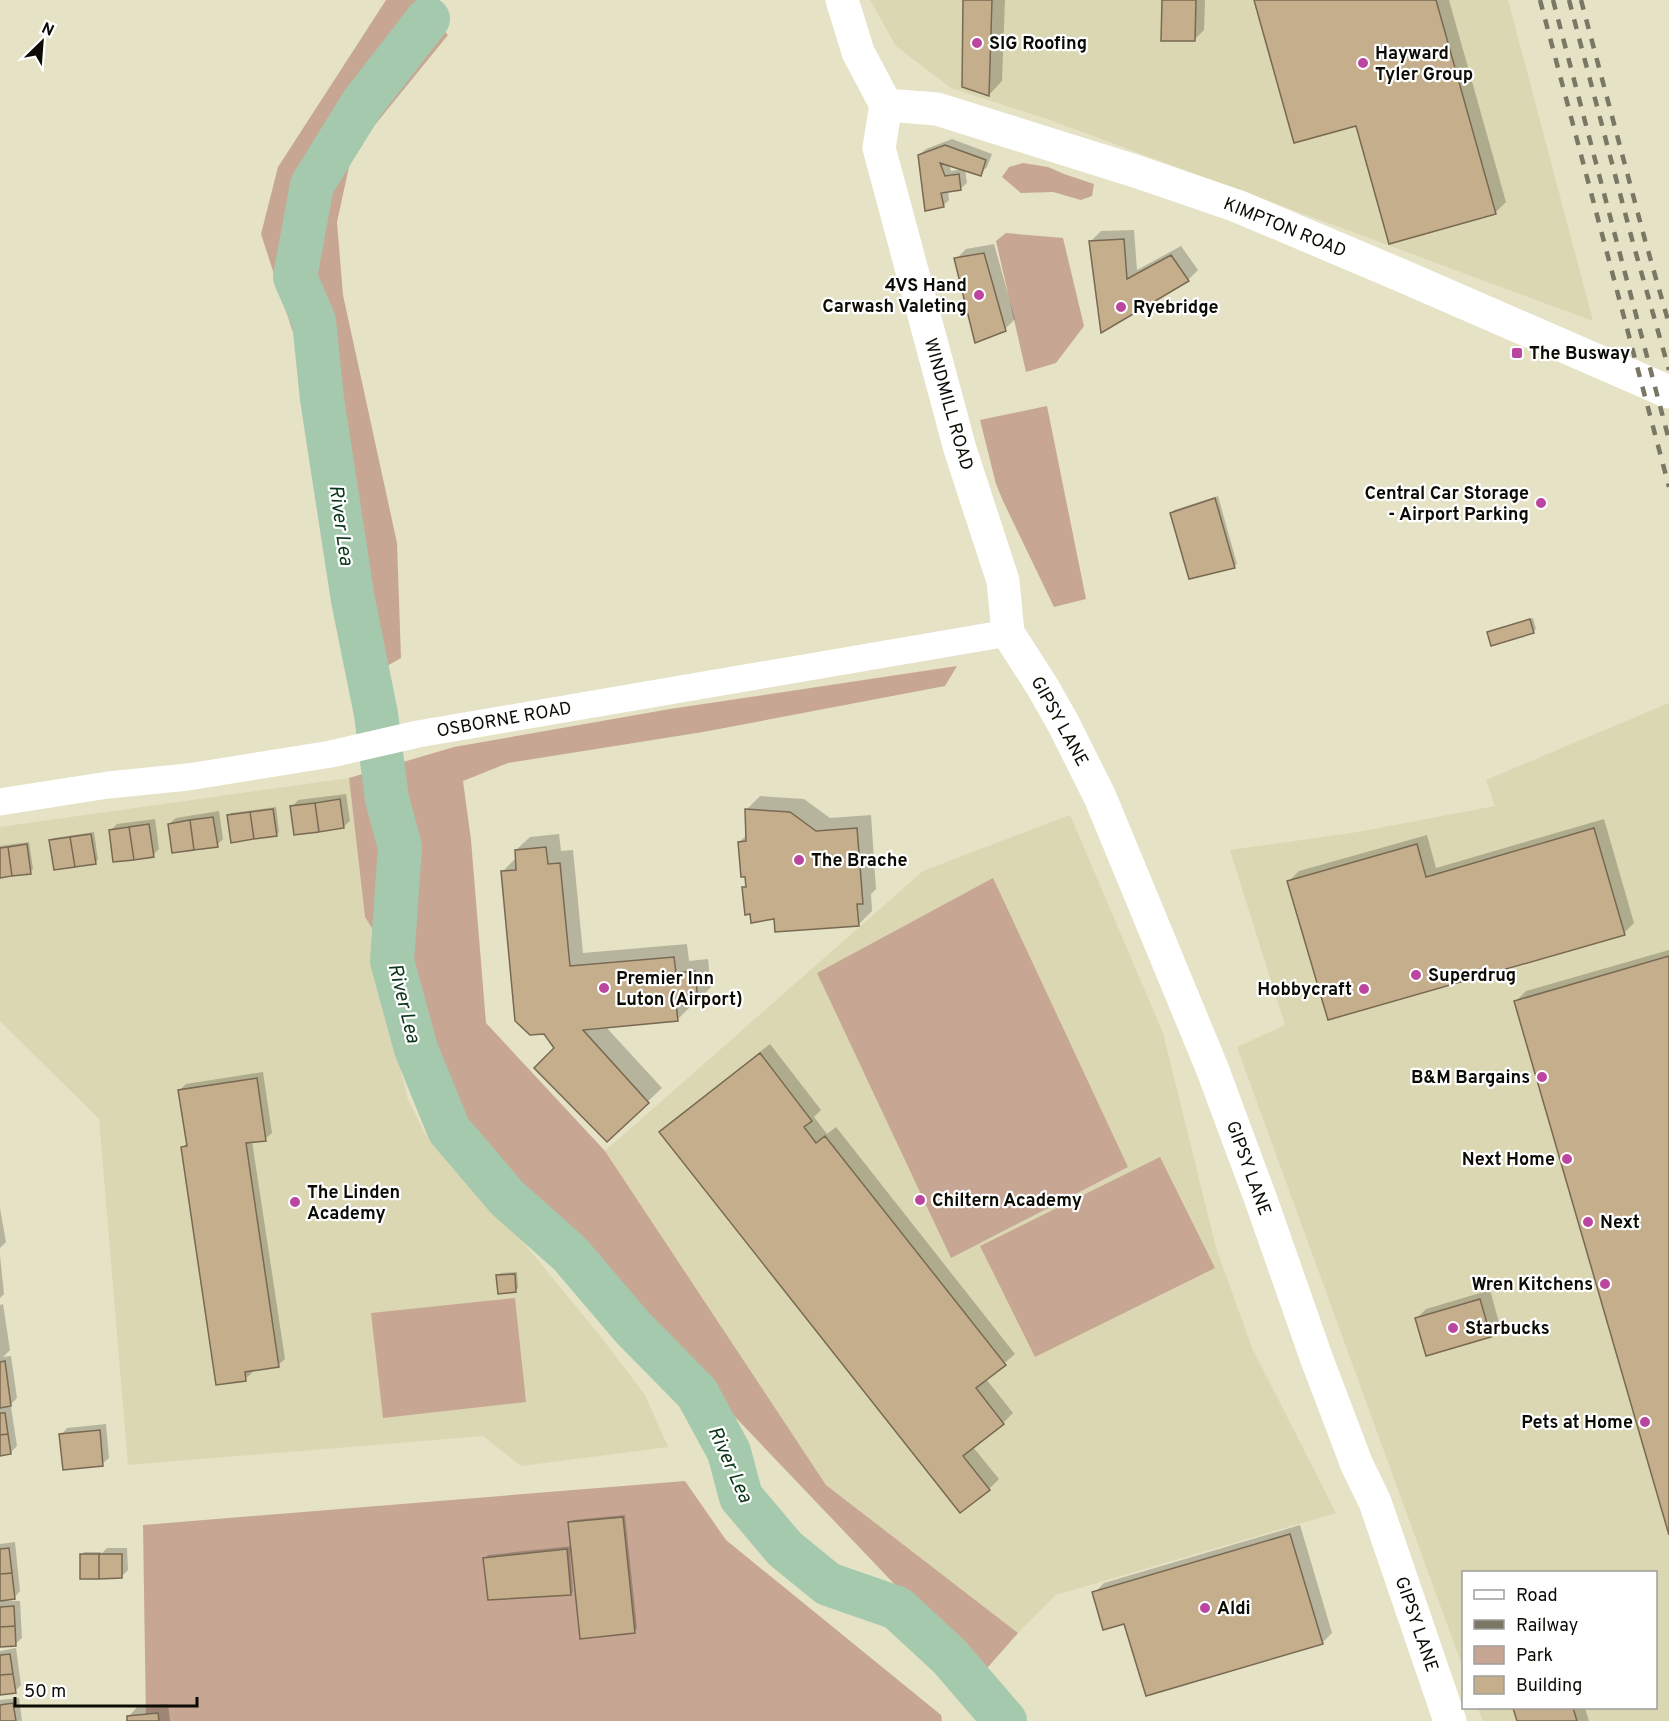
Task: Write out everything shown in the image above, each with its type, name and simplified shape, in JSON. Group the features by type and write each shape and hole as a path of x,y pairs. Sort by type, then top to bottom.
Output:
{"main road":[{"path":"842,0 858,52 886,105"},
{"name":"KIMPTON ROAD","path":"886,105 937,109 1135,171 1237,206 1398,273 1669,392"},
{"name":"WINDMILL ROAD","path":"886,105 879,148 960,449 1003,581 1008,633"},
{"name":"GIPSY LANE","path":"1008,633 1063,723 1101,797 1212,1068 1316,1358 1357,1465 1375,1502 1450,1721"}],"street":[{"name":"OSBORNE ROAD","path":"0,802 108,785 188,777 331,754 418,734 1008,633"}],"shaded area":[{"path":"870,0 1508,0 1593,321 1050,120 951,88 896,46"},
{"path":"1669,703 1669,1721 1483,1721 1478,1709 1657,1709 1657,1571 1462,1571 1462,1665 1237,1047 1285,1025 1230,850 1358,832 1495,806 1486,780"},
{"name":"The Linden Academy","path":"349,778 365,917 375,933 383,995 407,1097 425,1134 452,1168 518,1236 601,1337 645,1395 668,1447 521,1466 483,1436 128,1465 99,1119 0,1021 0,827"},
{"name":"Chiltern Academy","path":"1070,815 1163,1033 1216,1248 1252,1348 1336,1513 1056,1595 1018,1633 826,1485 605,1151 923,871"}],"green space":[{"path":"386,0 416,0 448,35 352,153 337,222 343,295 397,543 401,658 380,670 358,672 343,629 302,360 261,234 278,167"},
{"path":"1023,163 1048,167 1094,184 1092,196 1081,200 1053,192 1021,193 1002,177 1009,167"},
{"path":"1006,233 1063,238 1084,326 1056,363 1026,372 996,241"},
{"path":"1047,406 1086,599 1054,607 996,484 980,420"},
{"path":"957,666 945,686 703,732 508,763 463,781 471,840 486,1023 605,1151 826,1485 1018,1633 981,1675 473,1142 383,995 375,933 365,917 349,778 454,747 670,709"},
{"path":"993,878 1128,1167 951,1258 817,973"},
{"path":"1160,1157 1215,1268 1035,1357 980,1246"},
{"path":"515,1298 526,1402 383,1418 371,1313"},
{"path":"685,1481 726,1540 941,1715 942,1721 146,1721 143,1525"}],"building":[{"name":"SIG Roofing","path":"963,0 992,0 989,96 962,87"},
{"path":"1162,0 1196,0 1195,41 1161,41"},
{"name":"Hayward Tyler Group","path":"1254,0 1436,0 1496,214 1389,244 1356,126 1294,143"},
{"path":"945,145 986,160 981,176 940,163 945,176 959,174 961,190 941,193 944,207 925,211 918,155"},
{"name":"Ryebridge","path":"1124,239 1127,279 1171,255 1189,281 1101,333 1089,241"},
{"name":"4VS Hand Carwash Valeting","path":"984,253 1006,331 975,343 954,258"},
{"path":"1215,498 1235,568 1189,579 1170,513"},
{"path":"1530,619 1534,633 1491,646 1487,632"},
{"path":"340,799 344,828 319,832 315,803"},
{"path":"315,803 319,832 294,835 290,806"},
{"path":"273,809 277,836 254,839 250,812"},
{"name":"The Brache","path":"745,809 790,812 816,831 857,828 863,904 857,904 859,926 775,932 774,919 751,923 750,914 745,915 742,887 746,887 745,877 741,877 738,842 746,841"},
{"path":"250,812 254,839 231,843 227,815"},
{"path":"213,817 218,847 194,850 190,820"},
{"path":"190,820 194,850 172,853 168,824"},
{"path":"149,824 154,857 134,860 129,827"},
{"path":"129,827 134,860 113,862 109,830"},
{"path":"1594,828 1625,935 1328,1020 1287,881 1417,844 1426,877"},
{"path":"91,834 96,864 75,867 70,837"},
{"path":"70,837 75,867 54,870 49,840"},
{"path":"27,844 31,874 12,876 8,847"},
{"path":"8,847 12,876 0,878 0,848"},
{"name":"Premier Inn Luton (Airport)","path":"546,847 548,864 560,863 570,966 674,957 676,973 695,971 698,1002 676,1004 678,1021 583,1030 649,1103 607,1142 534,1068 554,1048 544,1034 530,1035 515,1021 501,871 516,870 515,850"},
{"path":"1669,956 1669,1535 1514,1001"},
{"path":"760,1053 812,1121 804,1127 816,1143 825,1136 1006,1365 976,1388 1004,1424 963,1456 990,1490 960,1513 659,1132"},
{"path":"257,1078 266,1141 246,1143 279,1367 245,1372 246,1381 216,1385 181,1147 187,1146 178,1090"},
{"path":"515,1274 516,1292 498,1294 496,1275"},
{"name":"Starbucks","path":"1480,1299 1491,1337 1426,1356 1415,1318"},
{"path":"5,1361 11,1406 0,1408 0,1362"},
{"path":"0,1413 5,1413 8,1434 0,1435"},
{"path":"100,1430 103,1466 63,1470 59,1434"},
{"path":"8,1434 11,1454 0,1456 0,1435"},
{"path":"623,1517 635,1633 580,1639 568,1522"},
{"name":"Aldi","path":"1290,1534 1323,1644 1146,1696 1124,1624 1103,1630 1092,1592"},
{"path":"9,1548 12,1573 0,1574 0,1549"},
{"path":"567,1549 571,1595 488,1600 483,1558"},
{"path":"80,1554 99,1554 99,1579 80,1579"},
{"path":"99,1554 122,1554 122,1578 99,1579"},
{"path":"12,1573 15,1599 0,1601 0,1574"},
{"path":"14,1606 15,1626 0,1627 0,1607"},
{"path":"15,1626 16,1646 0,1647 0,1627"},
{"path":"10,1654 13,1674 0,1675 0,1655"},
{"path":"13,1674 16,1693 0,1695 0,1675"},
{"path":"13,1703 16,1721 0,1721 0,1705"},
{"path":"1513,1709 1573,1709 1577,1721 1517,1721"},
{"path":"158,1713 159,1721 127,1721 127,1716"}],"waterway":[{"name":"River Lea","path":"428,19 362,104 312,185 295,277 314,321 322,399 353,600 376,714 387,799 400,847 392,961 416,1049 449,1130 507,1198 570,1254 633,1328 697,1393 729,1452 741,1497 785,1549 828,1584 897,1608 949,1656 1005,1721"}],"railway":[{"path":"1540,0 1669,487"},
{"path":"1553,0 1669,440"},
{"path":"1569,0 1669,370"},
{"path":"1581,0 1669,324"}],"place":[{"name":"SIG Roofing","path":"977,43"},
{"name":"Hayward Tyler Group","path":"1363,63"},
{"name":"4VS Hand Carwash Valeting","path":"979,295"},
{"name":"Ryebridge","path":"1121,307"},
{"name":"The Busway","path":"1517,353"},
{"name":"Central Car Storage - Airport Parking","path":"1541,503"},
{"name":"The Brache","path":"799,860"},
{"name":"Superdrug","path":"1416,975"},
{"name":"Premier Inn Luton (Airport)","path":"604,988"},
{"name":"Hobbycraft","path":"1364,989"},
{"name":"B&M Bargains","path":"1542,1077"},
{"name":"Next Home","path":"1567,1159"},
{"name":"Chiltern Academy","path":"920,1200"},
{"name":"The Linden Academy","path":"295,1202"},
{"name":"Next","path":"1588,1222"},
{"name":"Wren Kitchens","path":"1605,1284"},
{"name":"Starbucks","path":"1453,1328"},
{"name":"Pets at Home","path":"1645,1422"},
{"name":"Aldi","path":"1205,1608"}]}
